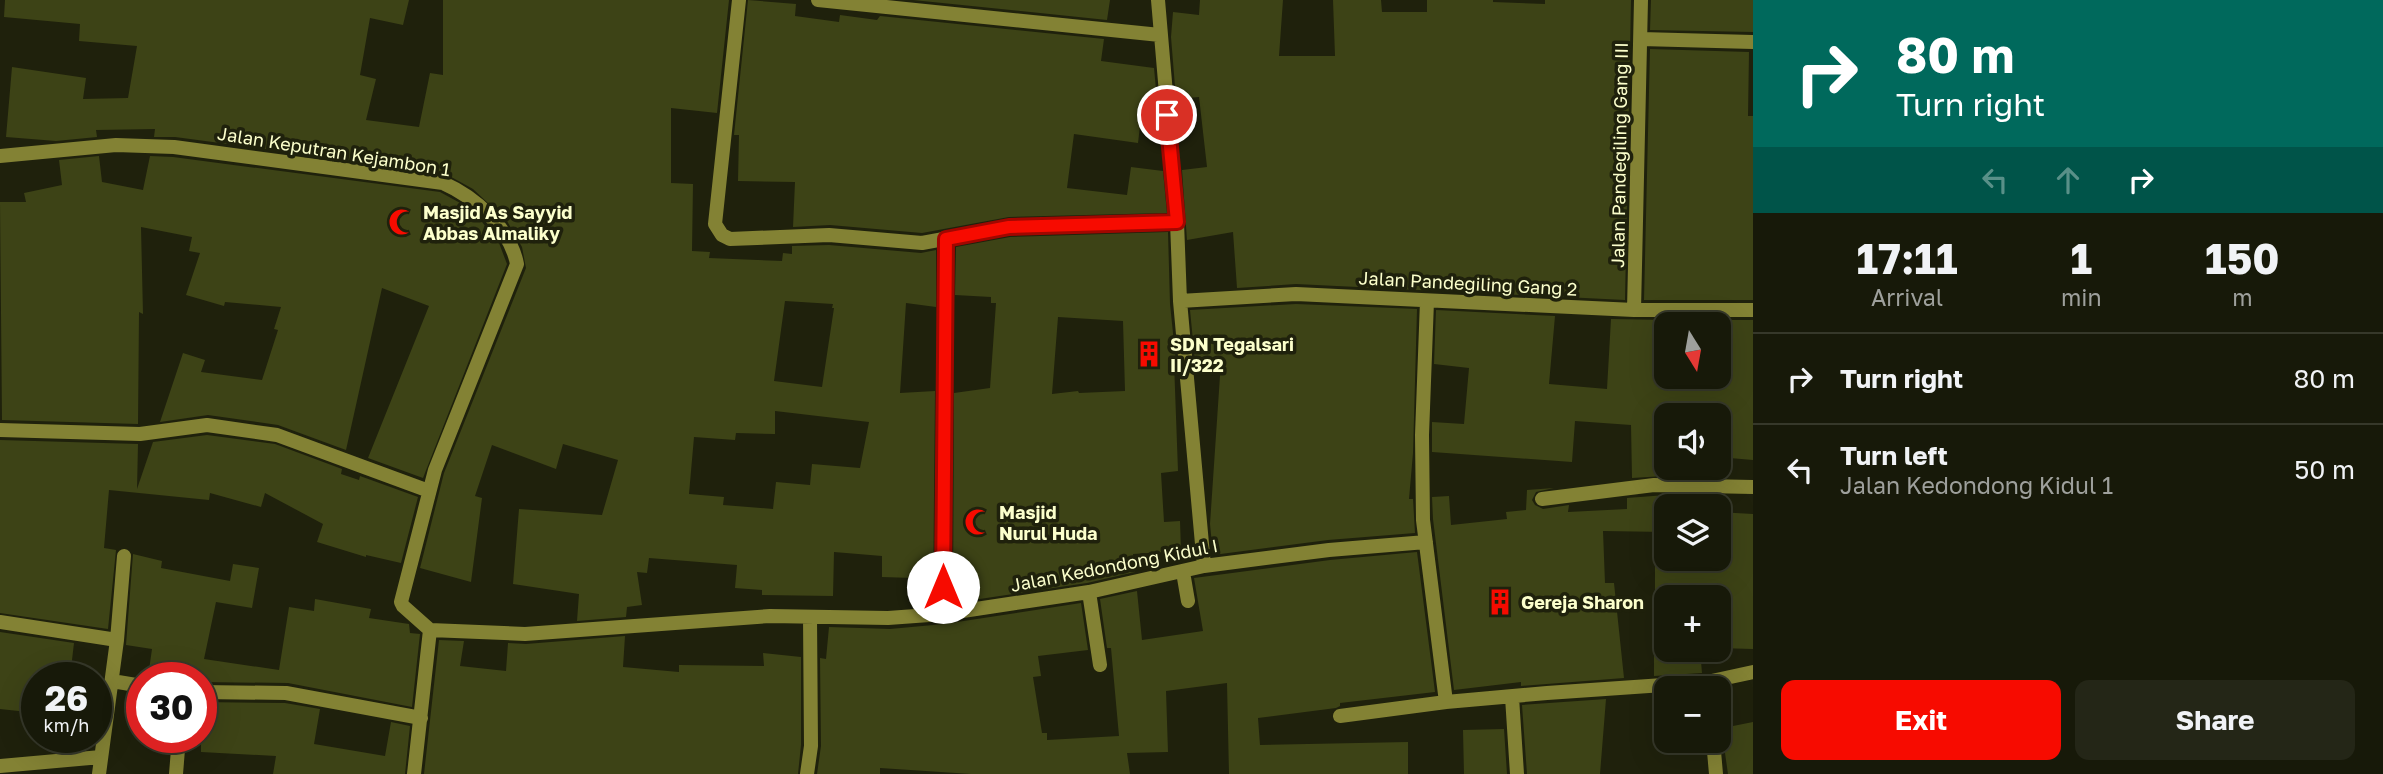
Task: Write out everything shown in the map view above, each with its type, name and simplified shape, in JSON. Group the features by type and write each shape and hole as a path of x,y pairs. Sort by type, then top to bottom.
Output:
{"street":[{"path":"739,0 715,224 722,235 730,239 829,235 922,243 1009,227 1177,222"},
{"path":"818,0 1160,35"},
{"path":"1158,0 1177,222 1180,302 1204,566"},
{"name":"Jalan Pandegiling Gang III","path":"1634,310 1641,0"},
{"path":"1641,39 1753,42"},
{"name":"Jalan Keputran Kejambon 1","path":"0,156 116,145 174,147 443,183 461,191 489,215 512,244 517,264 435,470 402,598 430,630"},
{"path":"943,614 946,239"},
{"name":"Jalan Pandegiling Gang 2","path":"1180,302 1296,294 1634,310 1753,310"},
{"path":"1427,301 1422,435 1423,520 1446,702"},
{"path":"0,430 140,434 207,425 277,435 429,491"},
{"path":"1542,499 1654,485 1753,487"},
{"name":"Jalan Kedondong Kidul I","path":"430,630 526,634 770,616 888,618 943,614 1089,592 1204,566 1329,550 1426,542"},
{"path":"124,556 112,681 126,683"},
{"path":"1183,572 1188,601"},
{"path":"1089,592 1100,665"},
{"path":"807,774 811,746 810,617"},
{"path":"0,622 117,640"},
{"path":"414,774 430,630"},
{"path":"1731,678 1753,672"},
{"path":"1340,716 1512,696 1654,688"},
{"path":"217,692 286,693 421,718"},
{"path":"1512,696 1517,774"},
{"path":"99,774 101,753"},
{"path":"176,774 178,753"},
{"path":"1715,753 1717,774"},
{"path":"0,766 100,757"}],"building":[{"path":"5,0 409,0 403,25 370,18 360,75 376,79 366,120 419,127 430,73 443,75 443,0 729,0 717,113 671,108 671,183 693,184 692,251 710,252 709,258 782,261 783,253 792,254 792,246 829,245 921,253 936,250 936,307 906,303 900,393 935,391 933,605 913,607 913,578 882,577 882,556 834,552 833,596 762,595 762,590 735,588 737,565 649,558 647,573 637,572 642,605 627,607 626,617 577,621 579,594 513,584 519,509 602,515 618,460 563,444 556,469 492,445 475,496 482,498 471,582 420,568 444,473 526,268 522,247 507,221 473,189 444,173 175,137 154,137 155,129 96,130 97,137 56,141 6,137 12,67 86,78 83,99 128,98 137,46 79,41 80,24 4,17","holes":["785,301 833,304 822,387 774,381","775,411 869,422 860,468 812,464 810,485 776,482 773,509 723,505 724,497 689,494 694,437 735,440 736,433 775,434"]},
{"path":"748,0 796,4 795,16 839,22 840,15 877,20 880,16 1104,39 1101,61 1154,68 1157,100 1143,101 1138,143 1074,134 1067,188 1127,195 1131,167 1163,171 1167,213 1009,217 922,233 830,225 793,227 795,182 738,181 739,135 734,135"},
{"path":"913,0 1110,0 1107,20"},
{"path":"1200,0 1283,0 1279,56 1335,56 1333,0 1381,0 1382,12 1427,12 1427,0 1493,0 1545,4 1545,0 1631,0 1625,300 1296,284 1237,288 1233,232 1187,240 1182,170 1207,167 1199,97 1176,99 1171,37 1173,12 1199,15"},
{"path":"1651,0 1753,0 1753,32 1650,30"},
{"path":"1650,49 1749,52 1748,116 1753,116 1753,300 1644,300"},
{"path":"99,156 102,182 143,190 150,156 173,157 440,192 462,204 482,222 499,243 507,264 423,478 368,458 429,306 382,288 346,450 278,425 208,415 160,422 183,353 205,360 201,372 262,380 278,330 274,329 281,307 225,302 224,306 186,295 200,253 189,251 192,237 141,227 143,314 139,312 138,424 2,420 0,202 26,202 24,193 62,185 59,160"},
{"path":"1168,232 1170,304 1176,362 1178,471 1161,473 1164,522 1180,521 1181,551 1133,554 1135,572 1087,583 953,603 954,393 990,388 996,303 991,303 991,297 955,295 956,247 1010,237","holes":["1058,317 1123,321 1125,391 1052,394"]},
{"path":"1296,304 1417,309 1409,499 1413,499 1415,533 1328,540 1213,555 1210,524 1221,361 1195,361 1190,310"},
{"path":"1436,310 1555,316 1549,384 1607,389 1611,319 1654,320 1654,389 1731,389 1731,320 1753,320 1753,460 1731,458 1731,403 1654,403 1654,477 1632,478 1631,425 1575,421 1572,462 1432,452 1432,422 1464,424 1469,368 1434,364"},
{"path":"207,435 275,444 342,469 341,474 359,480 360,476 418,497 401,563 366,557 317,542 323,524 265,493 261,507 210,493 209,500 109,490 104,548 116,550 108,629 0,613 0,440 138,444 137,489 153,442"},
{"path":"1554,488 1536,492 1532,500 1543,509 1569,505 1568,512 1627,509 1627,498 1654,496 1654,532 1603,531 1605,583 1614,583 1624,678 1521,686 1521,682 1454,690 1432,497 1449,496 1451,525 1507,519 1506,512 1526,510 1527,490"},
{"path":"1731,513 1753,514 1753,649 1731,648 1731,585 1655,585 1655,571 1731,571"},
{"path":"1417,552 1435,692 1340,703 1336,708 1258,718 1260,745 1408,742 1408,774 1229,774 1227,683 1166,691 1168,752 1127,753 1130,774 971,774 880,768 880,774 817,774 821,746 820,658 826,659 829,627 890,629 944,624 1081,603 1088,650 1038,656 1041,676 1033,677 1042,733 1047,733 1047,740 1119,736 1111,648 1107,648 1100,599 1137,591 1142,640 1203,631 1194,578 1330,560"},
{"path":"133,554 162,561 161,568 230,581 233,564 259,568 252,608 216,602 204,659 279,670 289,607 314,611 315,599 371,609 369,618 409,624 410,633 420,634 412,707 288,683 217,682 217,662 150,662 152,649 126,645"},
{"path":"0,632 74,643 72,662 21,662 21,711 0,709"},
{"path":"625,636 623,667 679,672 679,665 764,666 763,653 801,657 801,745 798,774 424,774 439,640 464,641 460,666 506,671 508,643"},
{"path":"1654,662 1701,662 1702,673 1654,676"},
{"path":"1606,699 1600,774 1527,774 1522,705"},
{"path":"217,702 285,703 320,709 314,744 385,756 391,722 410,726 405,774 273,774 276,756 217,753"},
{"path":"1753,722 1753,774 1728,774 1725,753 1731,753 1731,726"},
{"path":"1504,729 1507,774 1464,774 1463,730"}],"place":[{"name":"Masjid As Sayyid Abbas Almaliky","path":"402,222"},
{"name":"SDN Tegalsari II/322","path":"1149,354"},
{"name":"Masjid Nurul Huda","path":"978,522"},
{"name":"Gereja Sharon","path":"1500,602"}],"route":[{"path":"943,587 946,239 1009,227 1177,222 1167,115"}]}
